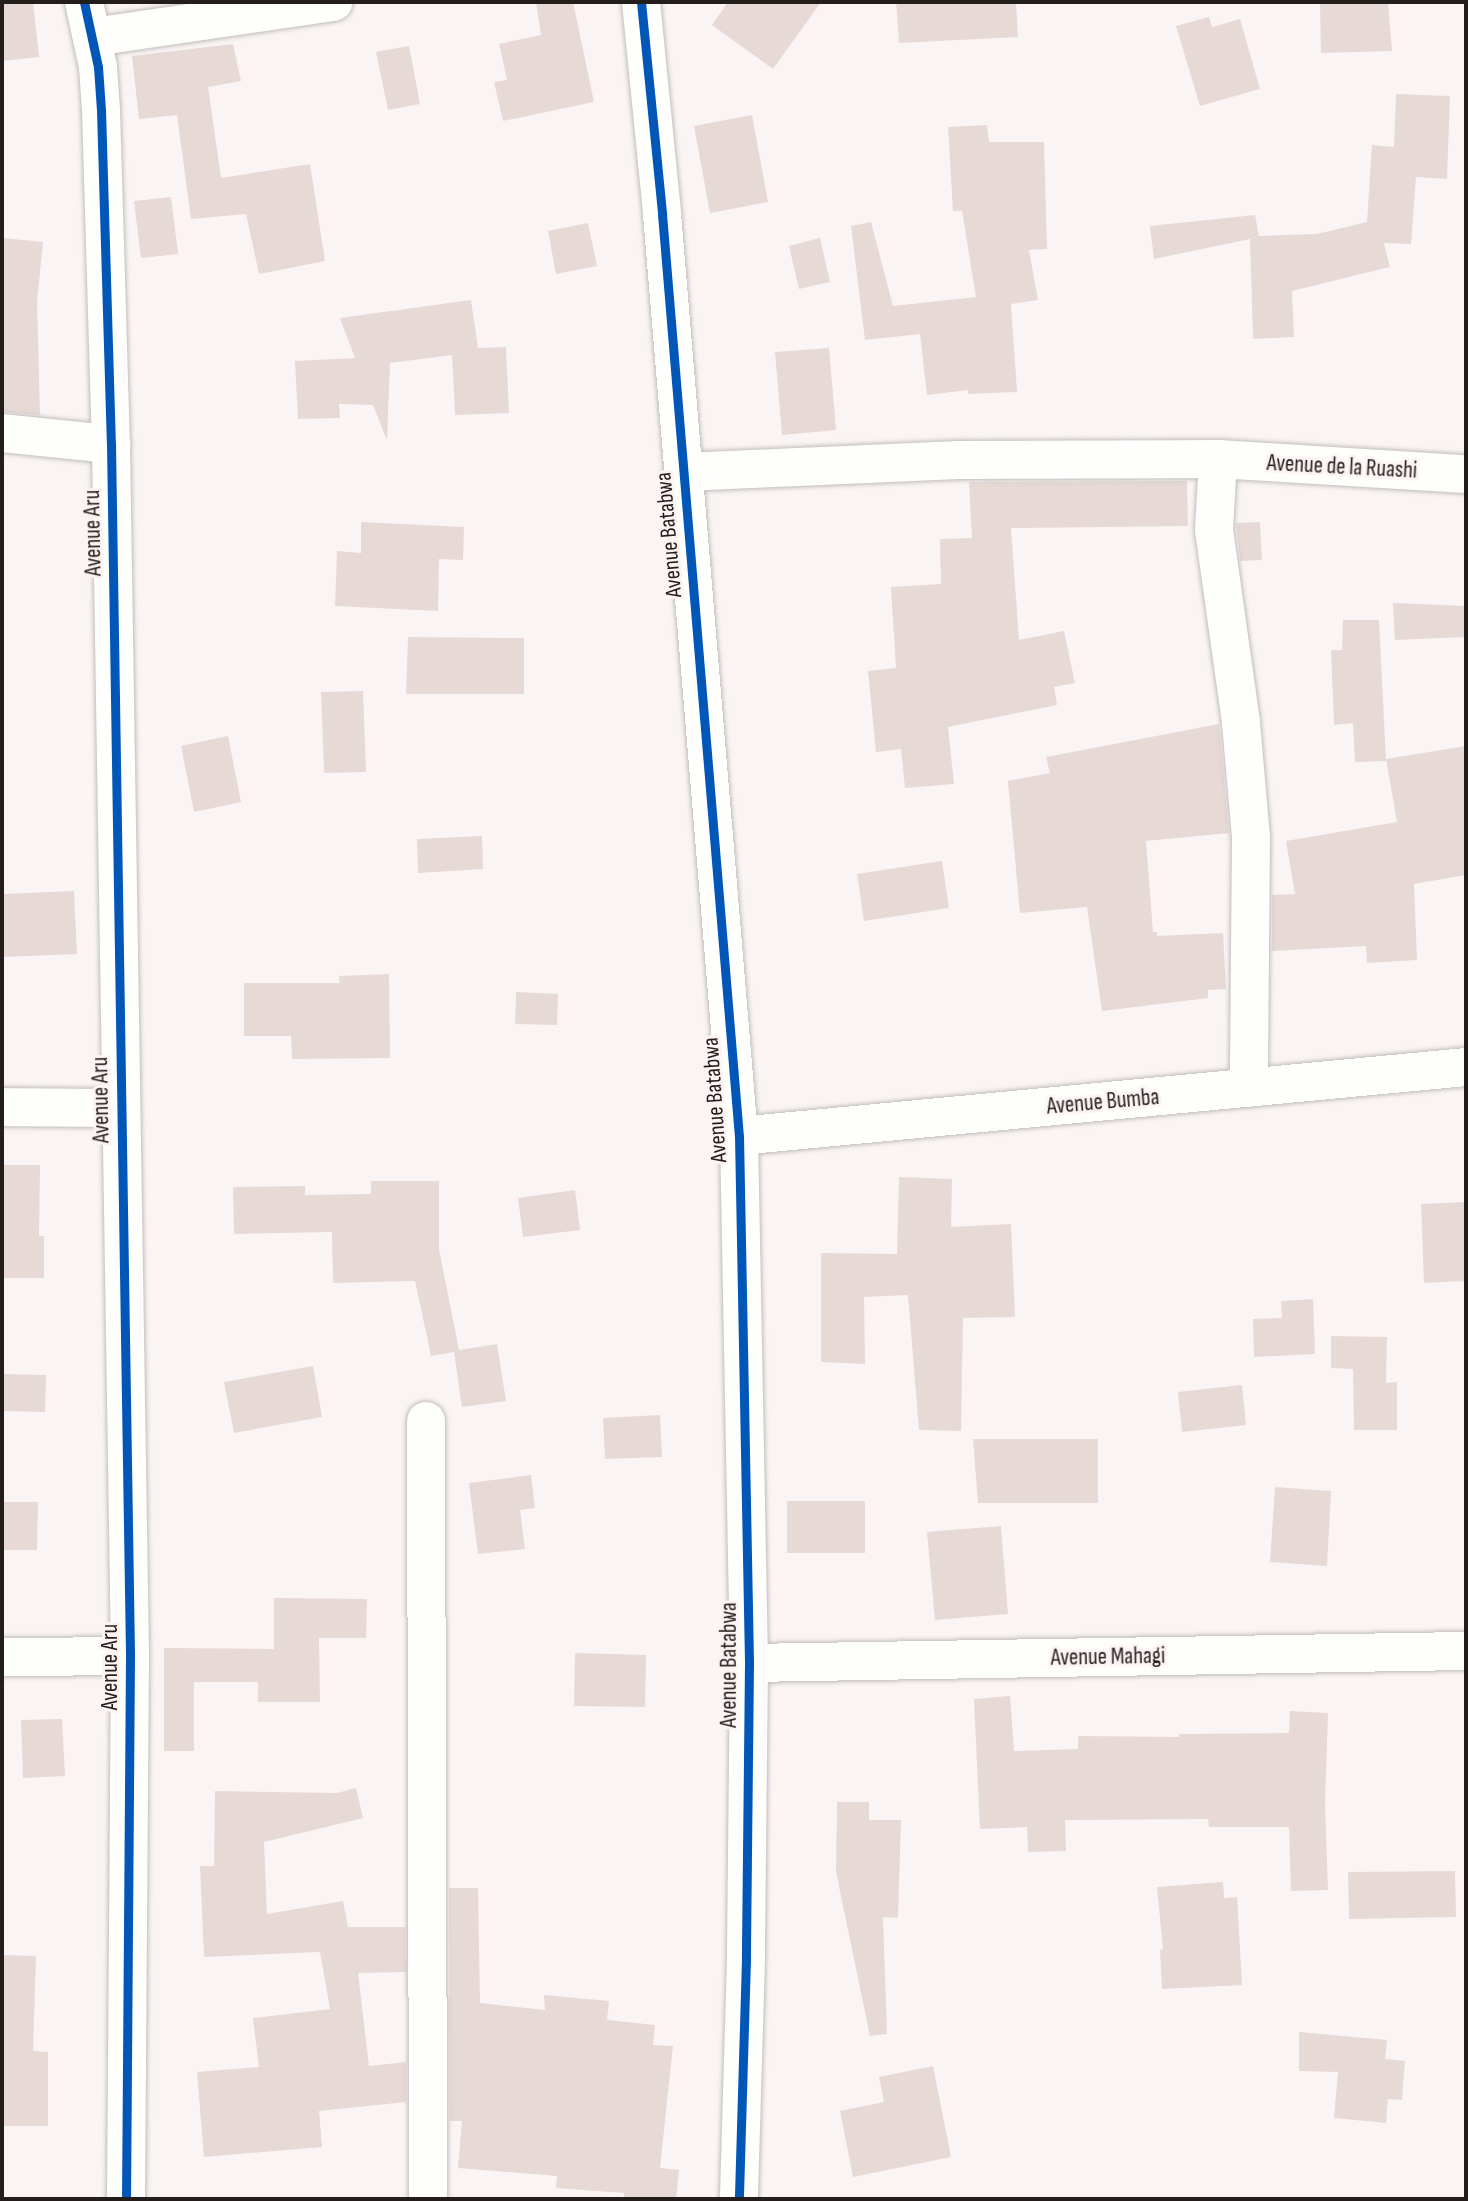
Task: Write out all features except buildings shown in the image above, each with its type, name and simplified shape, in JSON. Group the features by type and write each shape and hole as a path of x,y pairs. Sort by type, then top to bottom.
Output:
{"street":[{"path":"89,19 333,2"},
{"name":"Avenue Batabwa","path":"641,2 739,1136 749,1662 746,1959 739,2199"},
{"name":"Avenue Aru","path":"89,19 101,110 111,444 130,1656 126,2199"},
{"path":"2,433 111,444"},
{"path":"1218,459 1214,530 1241,723 1251,837 1250,1088"},
{"name":"Avenue de la Ruashi","path":"683,472 959,460 1218,459 1466,474"},
{"name":"Avenue Bumba","path":"739,1136 1466,1067"},
{"path":"2,1107 120,1108"},
{"path":"426,1421 428,2199"},
{"name":"Avenue Mahagi","path":"749,1662 1466,1651"},
{"path":"2,1657 130,1656"}],"cycle path":[{"path":"84,2 98,67 101,110 111,444 130,1656 126,2199"},
{"path":"641,2 662,214 739,1136 749,1663 746,1959 739,2199"}]}
